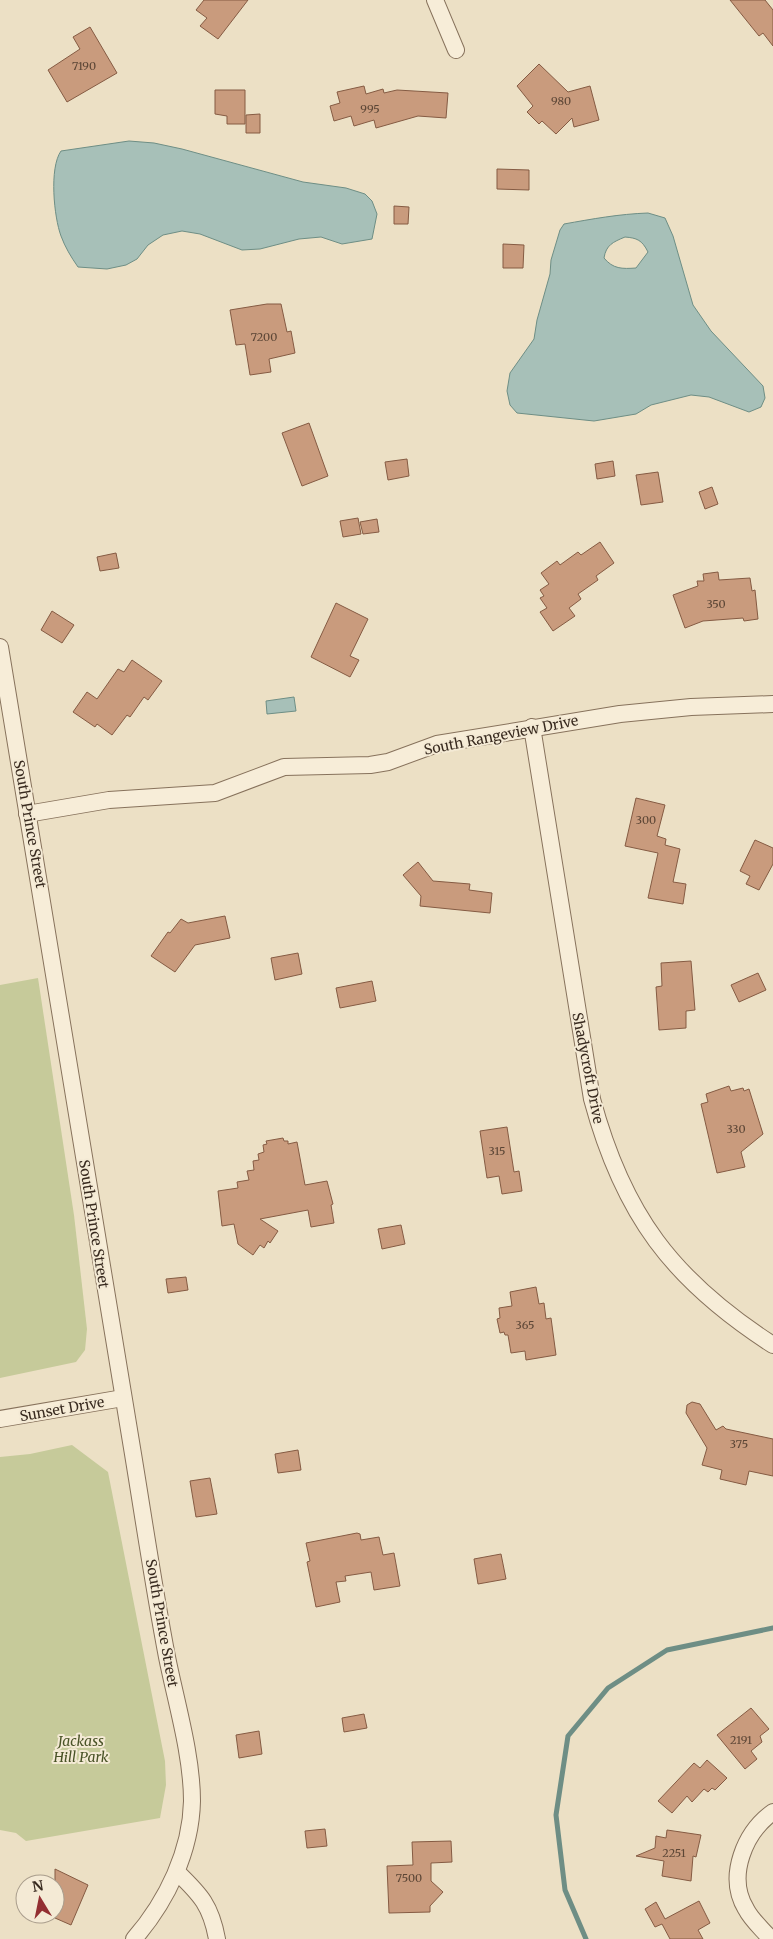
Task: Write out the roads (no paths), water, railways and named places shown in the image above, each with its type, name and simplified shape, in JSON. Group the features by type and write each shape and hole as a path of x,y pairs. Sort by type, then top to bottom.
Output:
{"street":[{"path":"435,0 456,50"},
{"name":"South Prince Street","path":"0,647 164,1644 189,1769 192,1800 190,1826 177,1872 168,1892 134,1939"},
{"name":"South Rangeview Drive","path":"27,814 117,799 215,792 284,768 370,765 388,762 437,744 620,714 691,707 773,704"},
{"name":"Shadycroft Drive","path":"532,727 592,1099 604,1143 618,1179 636,1213 662,1250 711,1301 742,1325 773,1344"},
{"name":"Sunset Drive","path":"0,1419 123,1398"},
{"path":"768,1936 742,1902 738,1870 746,1842 755,1828 773,1812"},
{"path":"177,1872 207,1904 214,1920 217,1939"}],"water":[{"path":"129,141 154,143 182,149 303,182 346,188 365,194 372,201 377,214 372,239 342,244 321,237 299,239 260,249 242,250 200,234 182,231 163,235 148,245 137,259 126,265 107,269 78,267 68,252 58,228 54,193 57,159 61,151"},
{"path":"648,213 665,218 673,236 693,305 711,331 763,386 765,398 761,407 749,412 709,397 691,395 651,405 636,414 594,421 517,413 510,405 507,391 510,373 534,339 537,320 550,274 551,260 560,230 564,224","holes":["625,237 641,242 648,252 636,268 614,266 604,258 608,247"]},
{"path":"294,697 296,711 267,714 266,701"}],"waterway":[{"path":"586,1939 565,1890 556,1815 568,1736 608,1688 667,1650 773,1628"}],"park label":[{"name":"Jackass Hill Park","path":"81,1749"}]}
